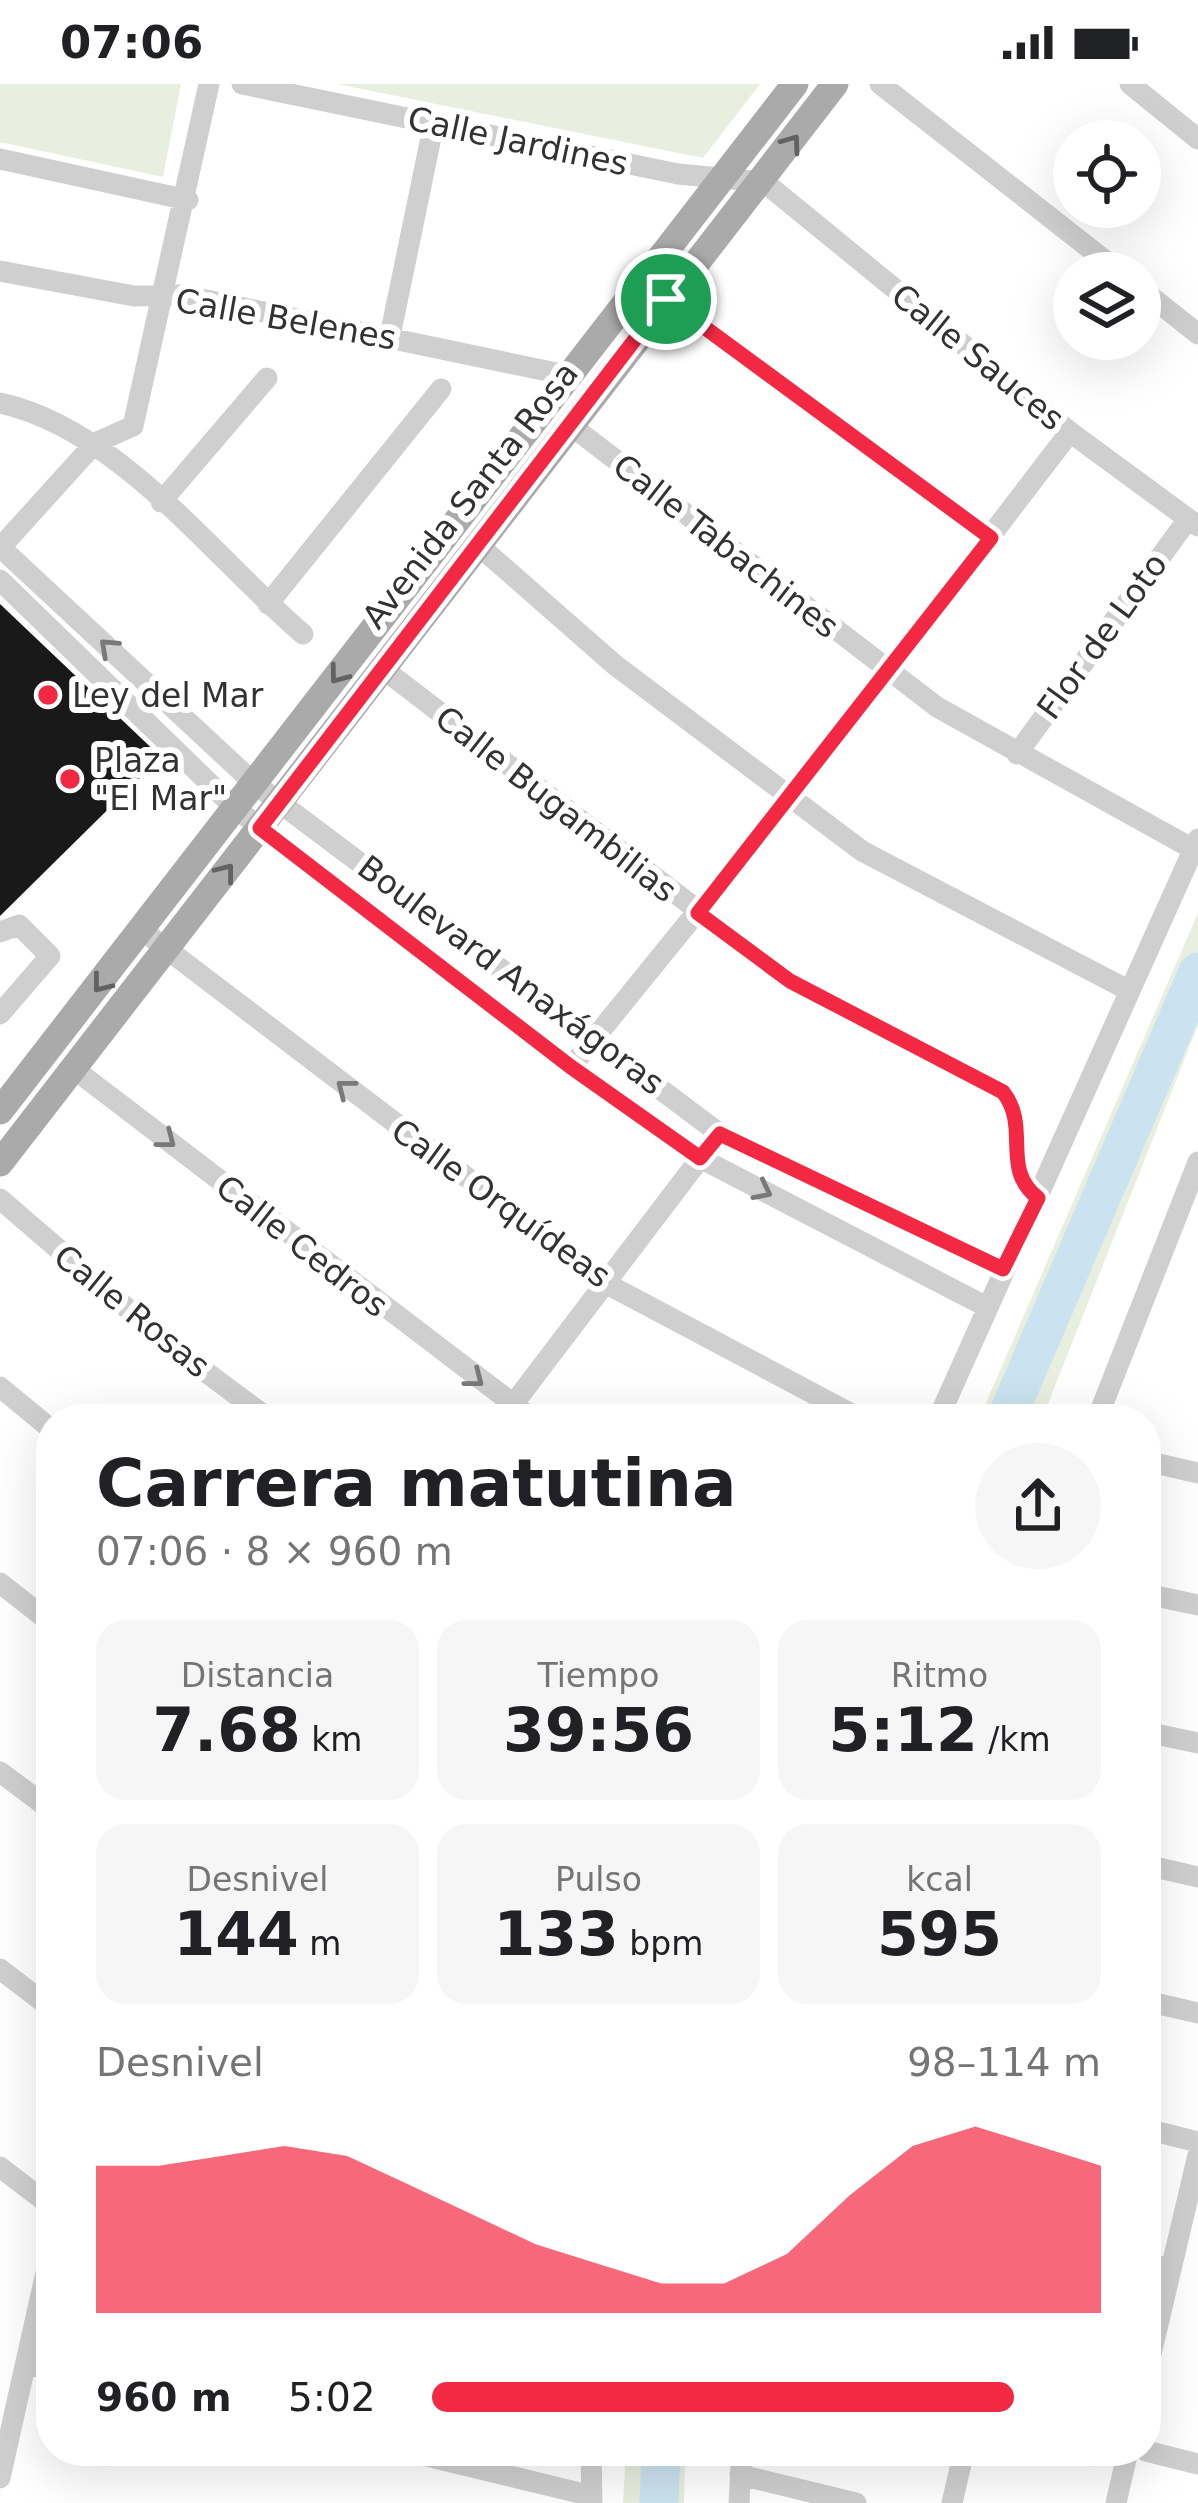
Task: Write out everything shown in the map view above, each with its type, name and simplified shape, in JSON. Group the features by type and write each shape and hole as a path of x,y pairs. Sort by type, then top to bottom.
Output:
{"main road":[{"name":"Avenida Santa Rosa","path":"0,1111 795,84"},
{"name":"Avenida Santa Rosa","path":"4,1150 74,1069 666,299 764,182 835,84"}],"street":[{"path":"209,84 188,200 134,427 95,443 0,548 255,784 283,800"},
{"name":"Calle Jardines","path":"242,84 678,174 723,178"},
{"path":"880,84 1093,252"},
{"path":"1130,84 1198,139"},
{"path":"390,336 434,123"},
{"path":"0,159 188,200"},
{"path":"723,178 764,182"},
{"name":"Calle Sauces","path":"764,182 1070,432 1193,522"},
{"name":"Calle Belenes","path":"0,271 166,297 182,295 571,376"},
{"path":"666,299 991,538"},
{"path":"1161,305 1198,334"},
{"path":"161,502 267,378"},
{"path":"268,604 440,389"},
{"path":"0,404 39,414 95,443 303,634"},
{"name":"Calle Tabachines","path":"569,424 885,669 1016,754 1196,844"},
{"path":"571,1067 792,795 1070,432"},
{"name":"Flor de Loto","path":"1016,754 1193,522"},
{"path":"478,545 615,665 885,866 1126,989"},
{"path":"0,580 260,828"},
{"name":"Calle Bugambilias","path":"382,668 790,981 1003,1092 1018,1123 1016,1171 1022,1186 1038,1198"},
{"name":"Boulevard Anaxágoras","path":"283,800 720,1134 1003,1269"},
{"name":"Boulevard Anaxágoras","path":"260,828 571,1067 700,1158 985,1306"},
{"path":"944,1404 1126,989 1196,844"},
{"path":"0,932 19,925 50,956 0,1014"},
{"path":"143,931 166,950"},
{"name":"Calle Orquídeas","path":"166,950 608,1284 832,1404"},
{"name":"Calle Cedros","path":"74,1069 496,1404"},
{"path":"514,1404 720,1134"},
{"path":"1103,1404 1198,1162"},
{"name":"Calle Rosas","path":"0,1199 171,1346 248,1404"},
{"path":"0,1387 36,1417"},
{"path":"1161,1464 1198,1473"},
{"path":"0,1583 36,1611"},
{"path":"1161,1597 1198,1605"},
{"path":"1161,1735 1198,1743"},
{"path":"0,1772 36,1799"},
{"path":"1161,1868 1198,1877"},
{"path":"0,1969 36,1997"},
{"path":"1161,2004 1198,2013"},
{"path":"1161,2132 1198,2142"},
{"path":"1161,2312 1198,2156"},
{"path":"0,2167 36,2195"},
{"path":"1161,2267 1171,2270"},
{"path":"0,2478 36,2318"},
{"path":"26,2364 36,2366"},
{"path":"1161,2455 1198,2464"},
{"path":"464,2466 592,2499 591,2466"},
{"path":"739,2503 741,2466"},
{"path":"952,2503 961,2466"},
{"path":"1116,2503 1125,2466"},
{"path":"740,2475 856,2503"}],"green space":[{"path":"0,84 181,84 163,177 0,142"},
{"path":"337,84 760,84 703,158"},
{"path":"1198,913 1198,1025 1048,1404 985,1404"},
{"path":"625,2466 685,2466 684,2503 623,2503"}],"building":[{"name":"Plaza \"El Mar\"","path":"0,604 161,757 0,916"}],"waterway":[{"path":"1012,1404 1198,972"},
{"path":"659,2503 660,2466"}],"place":[{"name":"Ley del Mar","path":"48,695"},
{"name":"Plaza \"El Mar\"","path":"70,779"}],"route":[{"path":"666,299 991,538 698,913 790,981 1003,1092 1015,1106 1016,1171 1022,1186 1038,1198 1003,1269 720,1134 700,1158 571,1067 260,828 666,299"}]}
